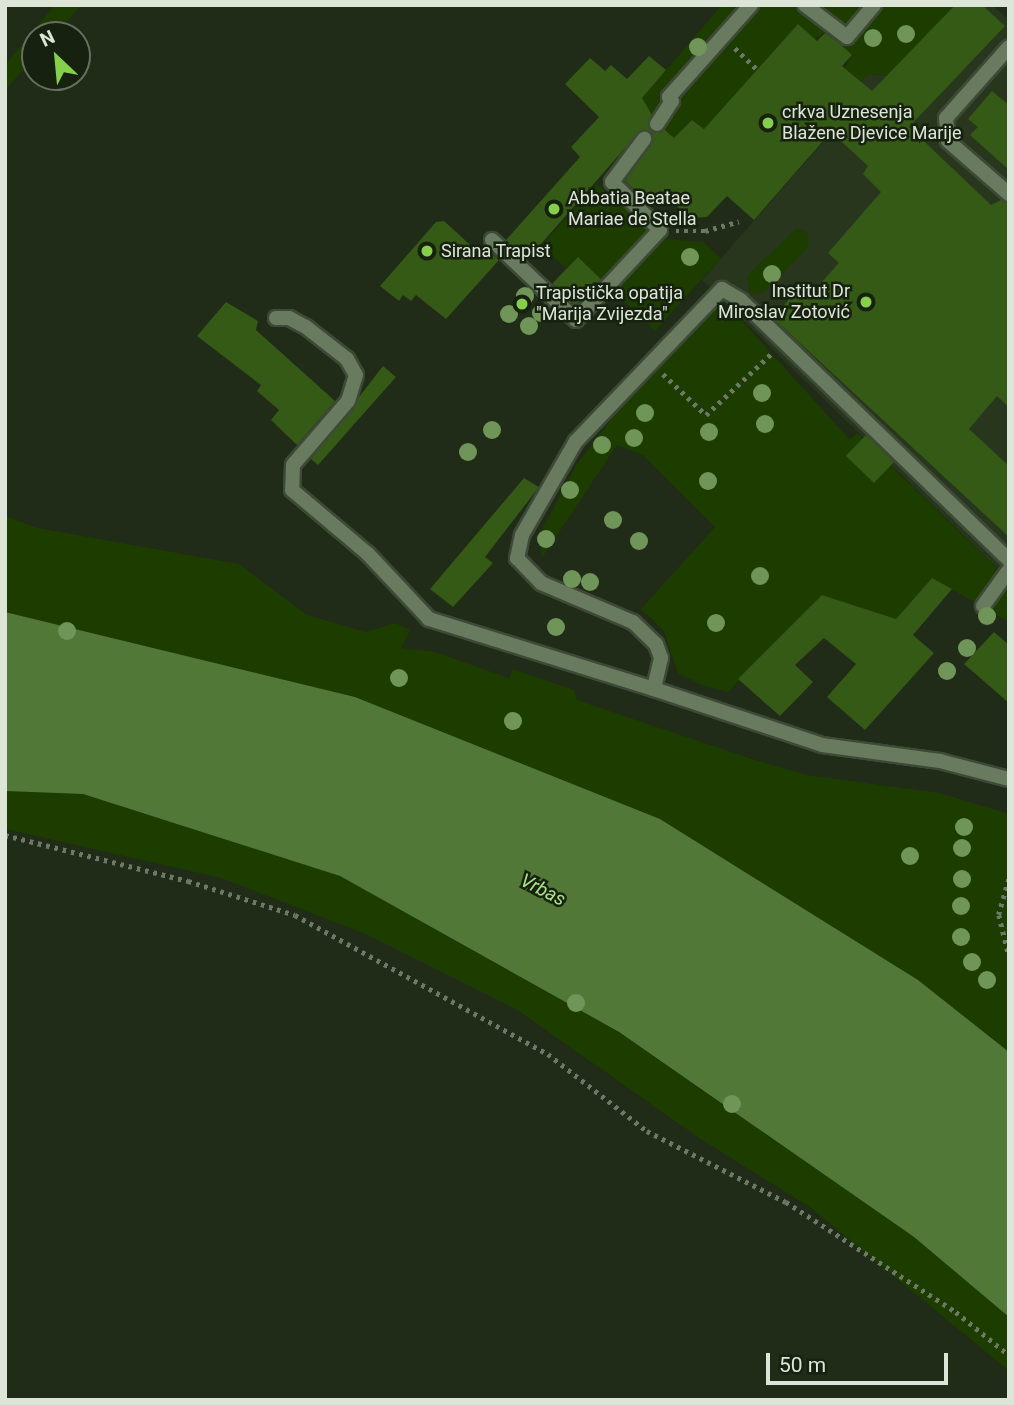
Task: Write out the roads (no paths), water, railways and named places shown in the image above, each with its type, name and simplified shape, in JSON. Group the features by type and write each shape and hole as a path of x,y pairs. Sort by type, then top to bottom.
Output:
{"lane":[{"path":"657,124 672,101 669,97 751,5"},
{"path":"805,5 848,37 874,5"},
{"path":"1006,54 946,118 948,141 1009,194"},
{"path":"492,240 576,320 658,226 612,182 644,139"},
{"path":"654,689 661,658 656,643 633,622 541,583 517,558 522,535 576,441 722,289 741,300 1009,560"},
{"path":"276,318 289,318 306,327 347,359 356,375 348,401 293,465 292,490 368,554 429,619 822,745 940,761 1009,779"},
{"path":"983,606 1009,570"}],"water":[{"name":"Vrbas","path":"5,612 355,697 660,819 918,980 1009,1052 1009,1317 914,1237 619,1032 340,876 83,794 5,791"}],"place":[{"name":"crkva Uznesenja Blažene Djevice Marije","path":"768,123"},
{"name":"Abbatia Beatae Mariae de Stella","path":"554,209"},
{"name":"Sirana Trapist","path":"427,251"},
{"name":"Institut Dr Miroslav Zotović","path":"866,302"},
{"name":"Trapistička opatija \"Marija Zvijezda\"","path":"522,304"}]}
